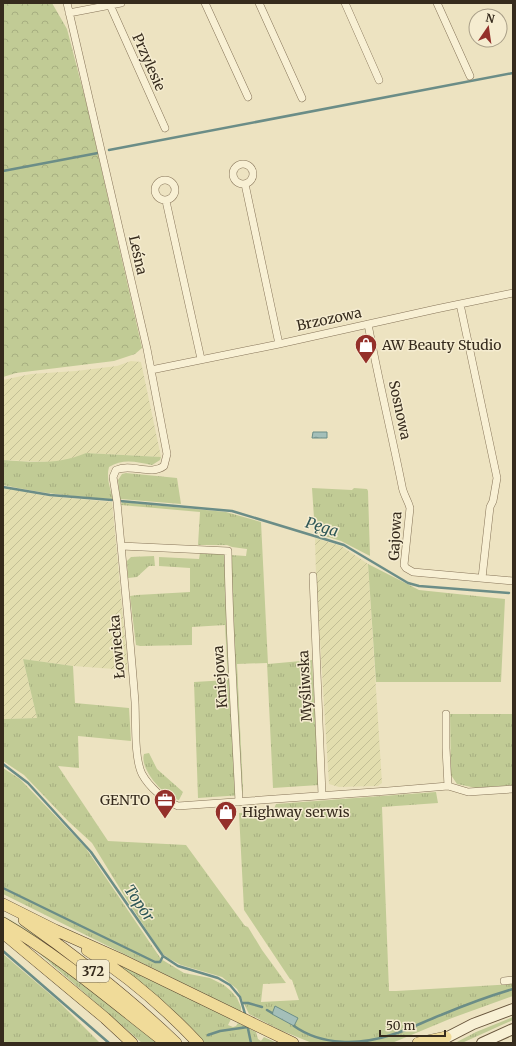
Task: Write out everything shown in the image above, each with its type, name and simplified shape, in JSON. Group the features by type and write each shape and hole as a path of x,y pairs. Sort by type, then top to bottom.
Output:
{"main road":[{"path":"3,905 120,959 292,1043"},
{"name":"372","path":"3,905 77,958 112,986 176,1043"},
{"name":"372","path":"3,923 52,954 166,1043"},
{"path":"55,930 98,957 130,980 164,1008 198,1043"},
{"path":"3,932 105,1018 132,1043"},
{"path":"435,1043 473,1024 513,1009"},
{"path":"482,1043 513,1029"},
{"path":"418,1043 446,1037"}],"street":[{"name":"Leśna","path":"67,3 147,349 167,454 164,466 155,470 126,468 116,470"},
{"path":"69,13 122,3"},
{"path":"205,3 248,97"},
{"path":"259,3 302,98"},
{"path":"345,3 379,80"},
{"path":"437,3 470,76"},
{"name":"Przylesie","path":"110,6 165,128"},
{"path":"245,184 279,344"},
{"path":"166,201 201,359"},
{"name":"Brzozowa","path":"150,370 279,344 513,293"},
{"path":"460,304 497,478 493,501 490,507 482,578"},
{"name":"Sosnowa","path":"368,324 402,488 404,495 408,500"},
{"name":"Łowiecka","path":"116,470 113,477 117,502 135,702 138,762 142,774 149,784 171,803 178,806 239,802"},
{"name":"Gajowa","path":"408,500 410,508 404,562 406,568 413,572 513,581"},
{"name":"Kniejowa","path":"121,546 228,551 229,620 234,685 239,802"},
{"name":"Myśliwska","path":"313,576 322,795"},
{"path":"446,714 448,786"},
{"path":"239,802 448,786 468,792 513,789"},
{"path":"504,981 513,980"}],"shaded area":[{"path":"131,361 141,362 161,457 86,453 74,459 54,462 3,460 3,380 31,374 117,366"},
{"path":"3,487 47,496 112,502 128,670 73,666 23,659 37,718 3,719"},
{"path":"315,538 341,546 368,564 382,783 378,786 339,787 329,784"}],"green space":[{"path":"3,3 52,3 67,29 87,106 142,348 135,354 114,361 16,373 3,377"},
{"path":"86,453 161,457 160,460 152,465 135,462 120,462 109,467 108,479 113,499 58,494 3,485 3,460 45,462 76,457"},
{"path":"126,473 177,478 181,504 120,499 118,480 122,474"},
{"path":"312,488 352,490 354,488 367,489 370,556 341,541 315,533"},
{"path":"122,502 226,512 261,522 268,664 312,660 319,785 273,788 267,663 237,664 243,789 242,795 198,798 194,682 228,680 225,625 192,627 192,645 136,645 130,596 190,592 190,568 159,566 159,557 199,559 200,553 246,556 247,549 227,545 198,545 200,512 121,505"},
{"path":"154,556 155,566 149,566 137,577 128,578 127,561 131,557"},
{"path":"368,564 419,590 505,599 501,682 376,682"},
{"path":"23,659 73,666 75,703 129,708 131,741 78,736 79,768 58,766 108,841 186,845 245,926 248,927 262,950 286,983 263,984 261,1002 299,1000 292,980 244,910 239,813 273,811 276,804 436,792 438,803 382,807 389,991 513,984 513,996 452,1018 392,1043 312,1043 280,1030 249,1014 237,989 222,977 181,965 168,958 161,952 92,843 68,821 24,775 3,761 3,719 37,718"},
{"path":"450,714 513,714 513,785 476,788 457,784 451,775"},
{"path":"149,753 157,769 183,792 179,800 173,798 160,789 149,775 143,760 144,754"},
{"path":"3,768 20,779 85,847 161,959 184,973 210,978 224,985 237,998 241,1007 241,1012 3,894"},
{"path":"3,916 48,943 69,958 172,1041 54,952"},
{"path":"33,946 159,1043 142,1043 33,948"},
{"path":"3,954 58,1001 100,1043 3,1043"},
{"path":"116,963 231,1019 228,1025 233,1027 238,1023 256,1032 258,1039 261,1041 264,1037 277,1043 205,1043 164,1002"},
{"path":"513,1017 513,1020 462,1043 455,1043 476,1032"}],"water":[{"path":"313,432 327,432 327,438 312,438"},
{"path":"275,1006 298,1018 294,1026 272,1014"}],"waterway":[{"path":"109,150 513,73"},
{"path":"3,171 98,153"},
{"name":"Pęga","path":"3,487 50,495 112,500"},
{"name":"Pęga","path":"120,501 232,511 344,545 408,583 419,586 509,593"},
{"name":"Topór","path":"3,764 28,783 91,852 163,956 178,966 218,978 230,985 240,997 246,1017"},
{"path":"3,888 155,962 160,962 163,956"},
{"path":"3,951 109,1043"},
{"path":"294,1026 305,1033 329,1040 341,1042 367,1041 397,1033 468,1004 513,989"},
{"path":"242,1003 262,1007"},
{"path":"267,1010 272,1013"},
{"name":"Topór","path":"247,1024 251,1043"},
{"path":"208,1035 220,1031 248,1027"}],"place":[{"name":"AW Beauty Studio","path":"366,364"},
{"name":"GENTO","path":"165,820"},
{"name":"Highway serwis","path":"226,832"}]}
